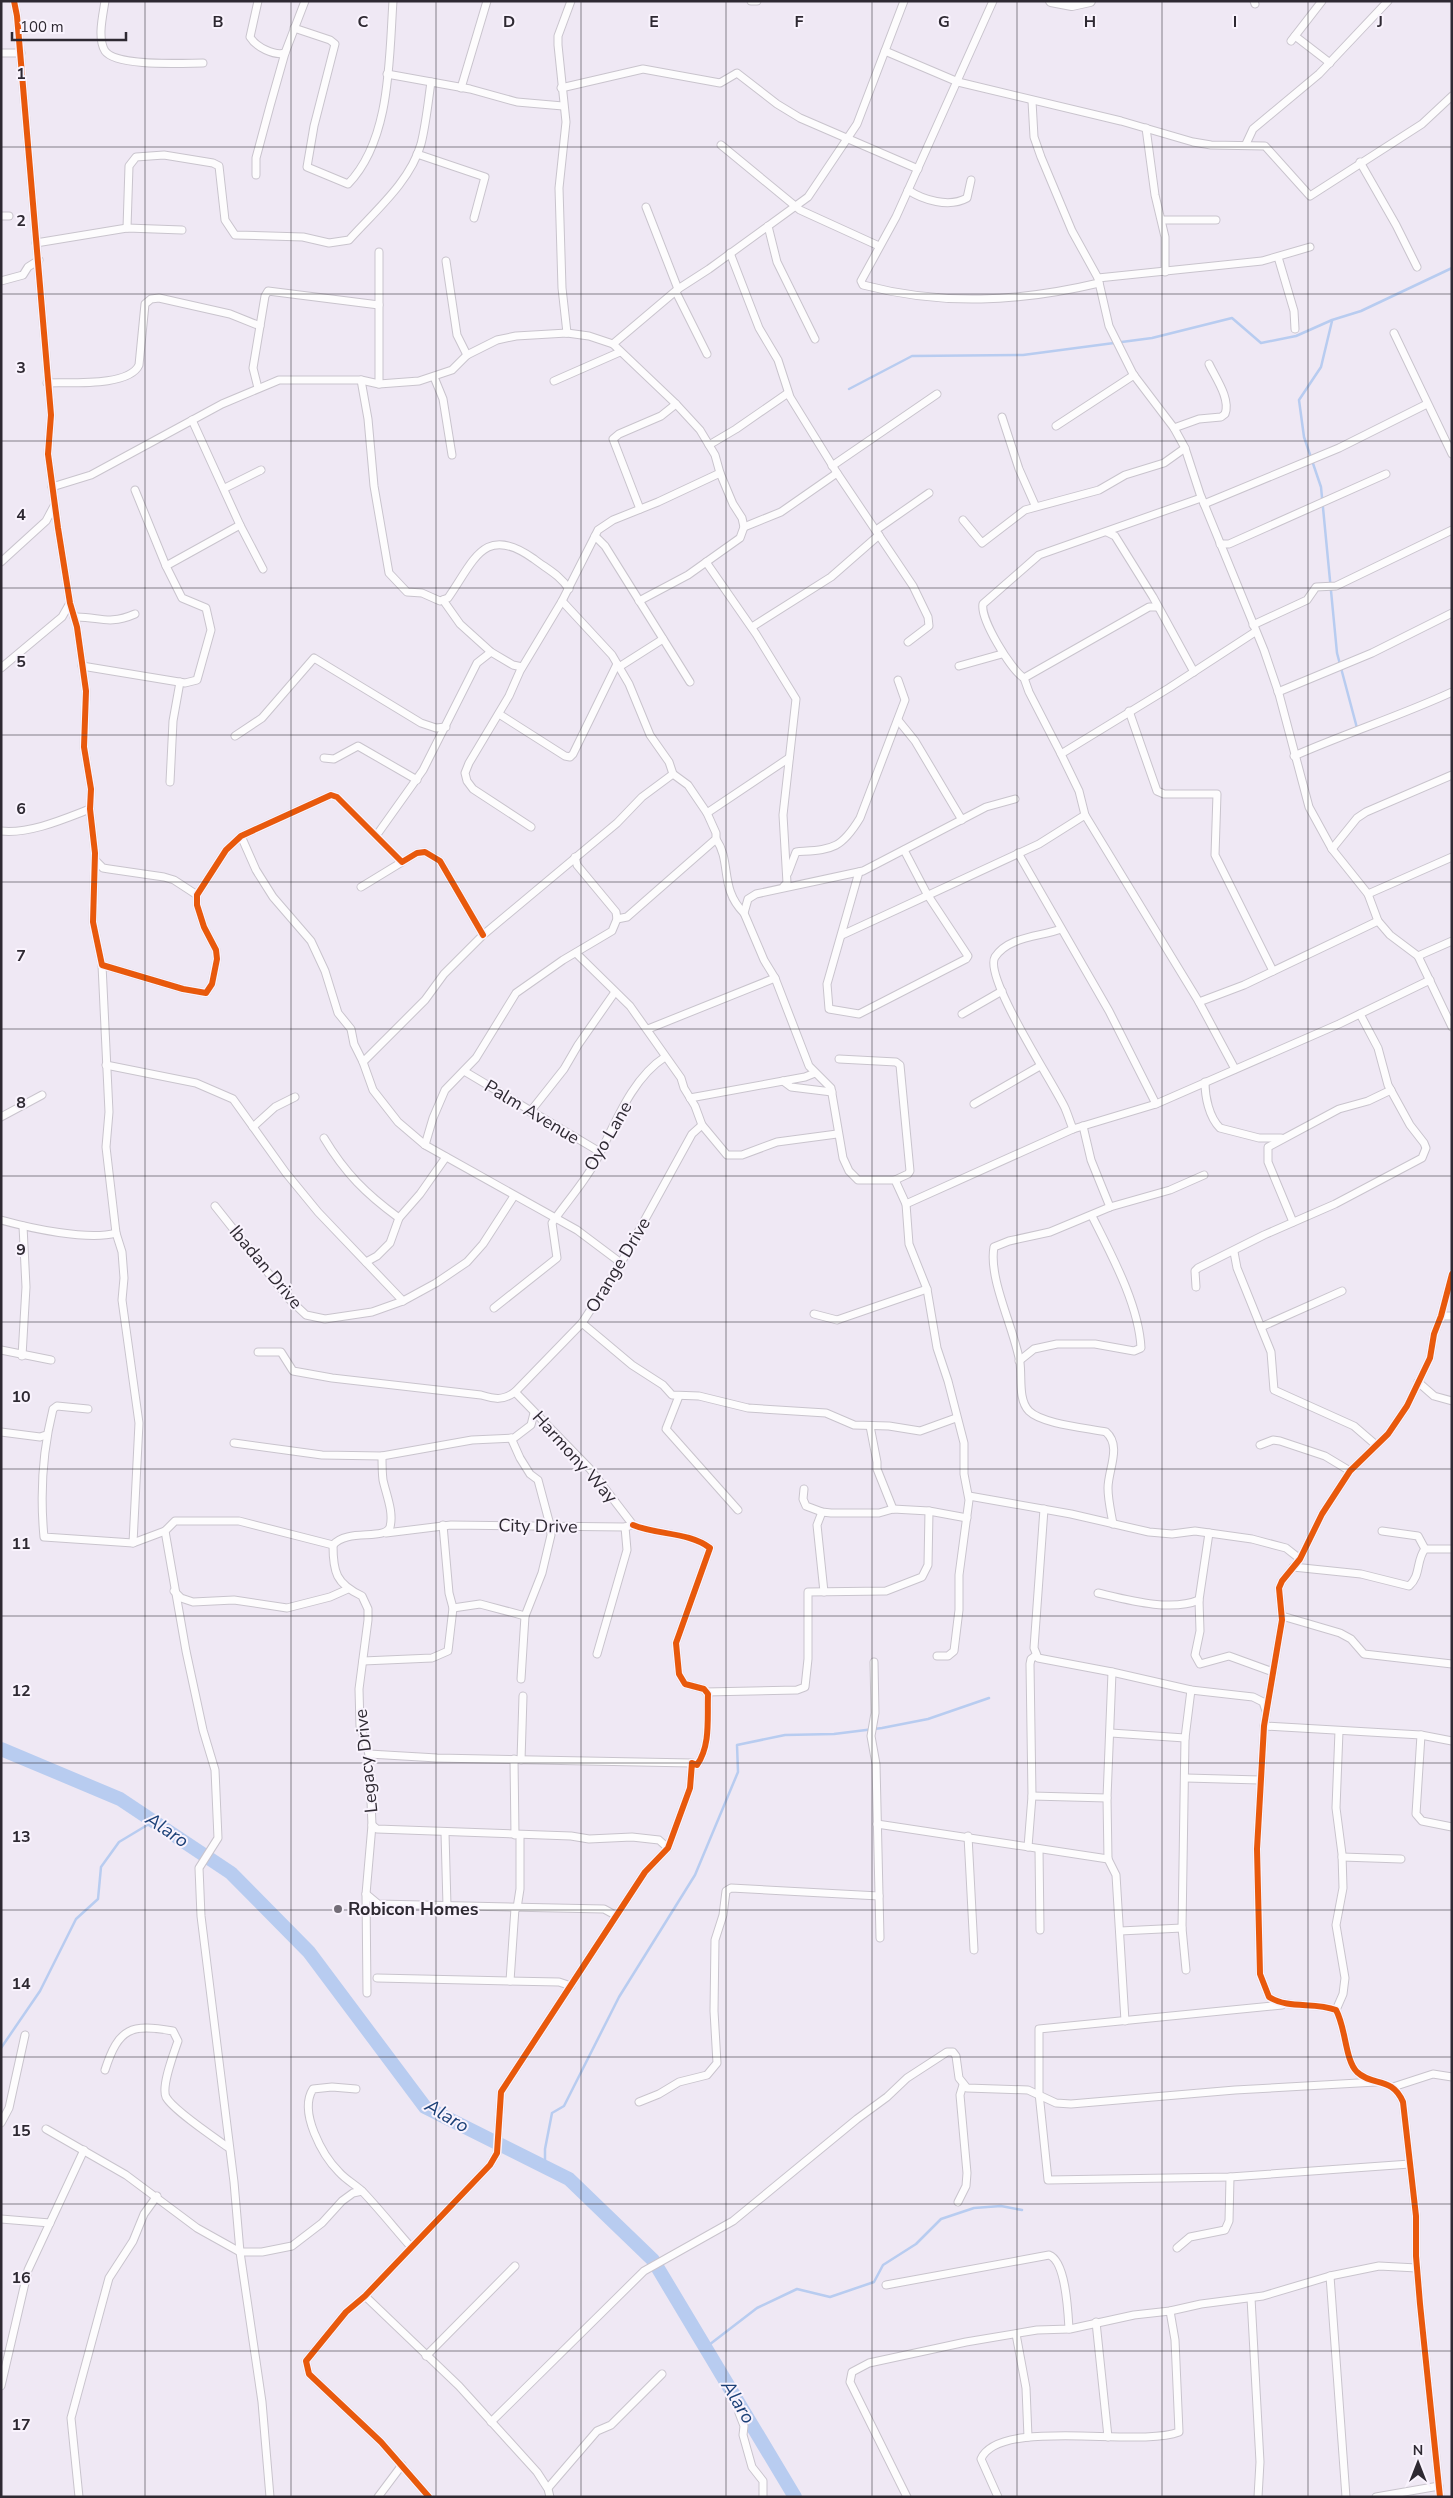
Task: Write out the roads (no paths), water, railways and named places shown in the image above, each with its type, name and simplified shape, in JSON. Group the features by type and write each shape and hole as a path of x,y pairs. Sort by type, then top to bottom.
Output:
{"street":[{"path":"14,1 21,54 51,414 48,454 70,603 86,691 84,747 91,789 90,809 95,860 93,922 102,965 109,1112 106,1147 116,1233 122,1252 124,1278 122,1300 139,1424 133,1543"},
{"path":"105,1 102,42 105,52 113,57 147,64 203,63"},
{"path":"258,1 250,37 253,42 274,53 285,53"},
{"path":"256,175 256,158 285,53 305,1"},
{"path":"294,28 330,40 335,44 306,162 307,167 312,171 345,184 352,180 374,143 382,115 393,1"},
{"path":"461,88 487,1"},
{"path":"567,334 562,288 559,188 566,122 561,88 558,36 570,1"},
{"path":"751,1 757,1"},
{"path":"613,344 677,290 709,270 808,197 848,138 866,105 904,1"},
{"path":"993,1 896,217 878,246 861,281 863,284 902,295 960,299 1016,299 1099,281 1262,261 1310,247"},
{"path":"1051,1 1072,5 1090,1"},
{"path":"1322,1 1293,39 1330,63"},
{"path":"1246,144 1253,129 1330,63 1388,1"},
{"path":"885,51 958,82 1032,101 1211,145 1246,144 1265,146 1272,151 1308,196 1422,124 1451,99"},
{"path":"1,54 21,54"},
{"path":"561,88 643,69 720,84 737,73 777,104 800,118 918,169"},
{"path":"387,74 461,88 518,102 563,106"},
{"path":"127,228 129,166 136,157 164,155 217,164 221,172 224,220 235,236 303,237 329,243 349,240 404,178 417,154 421,143 431,82"},
{"path":"1032,101 1034,137 1040,157 1072,231 1099,281 1109,326 1134,375 1174,428 1185,448 1203,501 1264,650 1278,692 1309,807 1332,848 1368,894 1378,921 1390,935 1418,956 1452,1027"},
{"path":"1146,128 1155,195 1165,237 1164,272"},
{"path":"721,145 796,207 878,246"},
{"path":"417,154 485,177 474,218"},
{"path":"1360,162 1396,225 1417,267"},
{"path":"908,190 928,200 954,202 967,198 971,180"},
{"path":"646,207 677,290 707,354"},
{"path":"1162,220 1216,220"},
{"path":"768,226 777,262 815,339"},
{"path":"36,243 127,228 182,230"},
{"path":"379,384 380,252"},
{"path":"730,253 760,328 778,360 788,393 836,474 913,586 928,617 927,629 908,642"},
{"path":"1278,257 1294,311 1294,328"},
{"path":"1,281 23,275 28,267 39,260"},
{"path":"446,261 456,329 467,355"},
{"path":"258,388 253,368 265,296 272,290 379,305"},
{"path":"47,383 122,378 136,371 140,365 145,304 151,299 159,298 230,314 260,326"},
{"path":"1394,333 1452,454"},
{"path":"52,487 91,476 222,404 279,380 360,380 379,384 419,381 452,370 467,355 497,340 516,336 567,334 589,336 613,344 676,404 700,430 715,455 720,473 733,504 742,518 744,527 740,538 706,562 680,580 639,601"},
{"path":"554,381 620,352"},
{"path":"1174,428 1199,419 1225,414 1227,408 1225,398 1209,364"},
{"path":"1056,426 1134,375"},
{"path":"434,377 443,399 452,455"},
{"path":"360,380 368,419 374,486 389,573 408,592 422,593 434,600 443,600 448,598 472,561 479,554 495,544 509,545 523,551 562,578 569,589"},
{"path":"709,445 736,430 788,393"},
{"path":"832,466 937,394"},
{"path":"640,509 613,439 619,434 656,419 676,404"},
{"path":"1235,1069 1199,1002 1085,815 1079,791 1029,692 1024,678 1017,674 1002,654 982,608 986,599 1039,555 1107,532 1116,532 1203,501 1339,448 1427,404"},
{"path":"1002,417 1019,469 1035,505"},
{"path":"192,420 240,525 263,569"},
{"path":"962,520 982,543 1016,516 1035,505 1099,490 1125,475 1164,463 1185,448"},
{"path":"224,488 261,470"},
{"path":"531,827 473,789 467,781 467,768 499,714 522,667 562,602 595,536 604,525 720,473"},
{"path":"744,527 781,512 836,474"},
{"path":"1220,544 1229,544 1386,474"},
{"path":"82,666 185,683 196,680 210,630 206,608 182,598 166,566 135,490"},
{"path":"752,628 831,577 877,532 929,494"},
{"path":"1,562 46,521 55,506"},
{"path":"46,521 58,528"},
{"path":"166,566 240,525"},
{"path":"1061,754 1194,672 1254,628 1308,600 1316,587 1336,586 1452,530"},
{"path":"1116,532 1194,672"},
{"path":"595,536 605,546 690,682"},
{"path":"1223,552 1229,544"},
{"path":"706,562 752,628 796,699 783,815 786,877"},
{"path":"562,578 573,580"},
{"path":"1149,607 1153,597"},
{"path":"443,600 460,624 491,652 513,665 522,667"},
{"path":"562,602 618,666 650,735 669,762 673,774 688,784 707,813 721,849 729,892 744,912 764,960 775,978 809,1066 832,1092 837,1134 843,1158 854,1177 858,1180 895,1180 908,1174 910,1171 900,1065 896,1062 839,1059"},
{"path":"1,668 62,617 70,603"},
{"path":"1024,678 1149,607 1158,607"},
{"path":"1278,692 1372,653 1452,613"},
{"path":"74,617 86,616 112,621 134,614"},
{"path":"499,714 564,756 570,757 618,666 663,639"},
{"path":"376,836 417,780 446,727 451,710 477,663 491,652"},
{"path":"960,666 1002,654"},
{"path":"235,736 262,718 314,658 421,723 436,728 446,727"},
{"path":"784,886 796,852 833,848 850,833 860,818 905,700 898,680"},
{"path":"170,782 173,721 180,682"},
{"path":"1294,756 1343,734 1371,727 1452,692"},
{"path":"1129,711 1157,791 1164,794 1217,794 1215,855 1273,971"},
{"path":"898,720 915,741 962,820"},
{"path":"324,758 334,759 358,746 417,780"},
{"path":"707,813 789,758"},
{"path":"363,1062 425,1000 444,974 483,935 617,823 642,797 673,774"},
{"path":"1332,848 1356,818 1452,775"},
{"path":"102,965 183,989 206,993 212,984 217,959 216,950 204,927 197,905 197,895 226,850 241,836 332,795 402,862"},
{"path":"744,912 748,899 784,886 859,872 986,807 1015,799"},
{"path":"1,831 17,831 44,825 90,809"},
{"path":"842,934 1018,853 1068,828 1085,815"},
{"path":"241,836 256,870 273,897 311,942 325,971 338,1013 351,1029 354,1044 373,1090 398,1122 425,1145 577,1230 621,1263"},
{"path":"617,919 627,917 716,840"},
{"path":"859,872 827,984 829,1009 859,1014 966,959 968,956 927,894 904,850"},
{"path":"361,887 402,862 425,852 440,861 483,935"},
{"path":"1018,853 1110,1011 1156,1104"},
{"path":"425,1145 439,1102 445,1090 476,1058 516,993 612,931 617,919 613,907 577,865 575,857"},
{"path":"1368,894 1452,857"},
{"path":"95,860 109,869 174,880 197,895"},
{"path":"1199,1002 1273,971 1378,921"},
{"path":"1061,929 1035,935 1002,949 994,958 993,965 1002,991 1040,1066 1065,1108 1073,1129"},
{"path":"1418,956 1452,941"},
{"path":"576,953 630,1006 648,1029 665,1057 681,1078 702,1125 727,1155 735,1156 777,1142 837,1134"},
{"path":"648,1029 775,978"},
{"path":"906,1204 1073,1129 1156,1104 1360,1014 1430,980"},
{"path":"962,1014 1002,991"},
{"path":"530,1112 564,1069 578,1045 615,992"},
{"path":"1196,1287 1195,1271 1390,1176 1422,1158 1426,1148 1424,1143 1410,1125 1391,1090 1378,1048 1360,1014"},
{"name":"Oyo Lane","path":"555,1218 579,1187 639,1082 657,1062 665,1057"},
{"path":"106,1065 196,1083 226,1094 233,1099 286,1172 318,1212 404,1301"},
{"path":"974,1104 1040,1066"},
{"name":"Palm Avenue","path":"464,1071 600,1152"},
{"path":"690,1098 783,1081 815,1073"},
{"path":"783,1081 791,1087 832,1092"},
{"path":"1204,1082 1205,1096 1216,1124 1220,1128 1260,1138 1281,1138"},
{"path":"1194,1086 1205,1096"},
{"path":"1293,1222 1267,1156 1268,1147 1281,1138 1339,1109 1368,1101 1391,1090"},
{"path":"1,1117 42,1095"},
{"path":"253,1127 275,1107 295,1097"},
{"name":"Orange Drive","path":"515,1392 582,1322 621,1263 692,1134 702,1125"},
{"path":"1083,1126 1091,1160 1110,1207"},
{"path":"324,1138 341,1166 362,1189 399,1218"},
{"path":"366,1262 378,1256 390,1243 399,1218 420,1194 446,1157"},
{"path":"1113,1524 1108,1486 1114,1448 1111,1436 1106,1432 1044,1420 1030,1412 1023,1400 1020,1361 994,1264 994,1247 1009,1241 1050,1232 1110,1207 1170,1190 1204,1175"},
{"path":"895,1180 906,1204 909,1244 927,1289 937,1348 948,1381 964,1443 964,1474 969,1496 959,1575 960,1610 954,1652 948,1656 937,1656"},
{"name":"Ibadan Drive","path":"215,1206 289,1299 306,1314 325,1319 372,1312 404,1301 436,1283 467,1262 483,1244 514,1196"},
{"path":"1020,1361 1034,1349 1057,1344 1095,1344 1134,1351 1141,1348 1129,1298 1114,1260 1092,1216"},
{"path":"494,1308 557,1258 552,1226 555,1218"},
{"path":"1,1220 23,1226 96,1236 116,1233"},
{"path":"22,1356 26,1287 23,1226"},
{"path":"1234,1252 1242,1283 1272,1358 1273,1383 1276,1392 1301,1400 1354,1426 1376,1445"},
{"path":"1285,2005 1269,1998 1260,1974 1258,1849 1264,1726 1279,1648 1282,1616 1279,1588 1300,1558 1322,1514 1350,1471 1388,1434 1407,1406 1430,1358 1445,1292 1452,1274"},
{"path":"814,1314 837,1320 927,1289"},
{"path":"1261,1327 1342,1291"},
{"path":"1441,1316 1452,1316"},
{"path":"582,1322 632,1365 663,1385 672,1395 699,1396 748,1408 826,1413 845,1423 920,1431 956,1418"},
{"path":"1,1350 22,1356 51,1360"},
{"path":"258,1352 281,1352 293,1371 332,1378 465,1392 499,1400 515,1392"},
{"path":"1418,1382 1434,1396 1452,1401"},
{"name":"Harmony Way","path":"515,1392 590,1469 629,1526"},
{"path":"679,1396 666,1429 738,1510"},
{"path":"88,1409 54,1407 46,1435 44,1537 133,1543 165,1531 175,1521 239,1522 333,1545"},
{"path":"234,1443 322,1455 382,1456 472,1440 511,1438 531,1425 534,1413"},
{"path":"870,1426 877,1469 893,1509"},
{"path":"1,1432 40,1437 46,1435"},
{"path":"511,1438 530,1474 538,1480 551,1535 542,1573 525,1616 521,1679"},
{"path":"1260,1444 1280,1440 1325,1456 1350,1471"},
{"path":"382,1456 383,1476 390,1519 390,1527 386,1533"},
{"path":"804,1489 803,1499 806,1506 822,1512 879,1513 893,1509 967,1518"},
{"path":"969,1496 1044,1509 1160,1533 1195,1531 1270,1543 1286,1548 1300,1558"},
{"path":"1036,1656 1038,1573 1044,1509"},
{"path":"822,1512 816,1525 824,1592"},
{"path":"369,1754 692,1763 697,1765 703,1756 706,1743 707,1693 797,1690 805,1687 808,1659 808,1592 886,1591 922,1577 928,1565 929,1512"},
{"path":"363,1661 432,1658 448,1651 453,1608 449,1593 443,1526"},
{"name":"City Drive","path":"333,1545 336,1541 348,1536 443,1526 629,1526 693,1539 710,1548 676,1643 680,1674 685,1684 704,1689 707,1693"},
{"path":"597,1654 626,1550 629,1526"},
{"path":"165,1531 174,1591 201,1721 215,1770 218,1838 199,1868 201,1916 240,2252 262,2402 270,2497"},
{"path":"1382,1531 1418,1536 1425,1549"},
{"path":"1209,1533 1200,1600 1200,1631 1195,1655 1200,1664 1229,1656 1273,1672"},
{"name":"Legacy Drive","path":"333,1545 333,1565 336,1575 348,1589 362,1596 368,1609 359,1689 360,1726 369,1754 372,1826 366,1894 367,1993"},
{"path":"1293,1567 1361,1574 1409,1586 1419,1570 1421,1554 1425,1549"},
{"path":"1425,1549 1452,1549"},
{"path":"174,1591 181,1598 193,1602 234,1600 287,1608 330,1598 348,1589"},
{"path":"1098,1593 1143,1603 1186,1605 1200,1600"},
{"path":"453,1608 480,1604 525,1616"},
{"path":"1282,1616 1340,1633 1351,1639 1364,1654 1452,1664"},
{"path":"1036,1656 1041,1660 1112,1672 1191,1690 1253,1697 1263,1702 1267,1712"},
{"path":"1028,1847 1032,1796 1030,1664 1031,1659 1036,1656"},
{"path":"874,1662 875,1713 871,1736 876,1764 880,1938"},
{"path":"1112,1672 1108,1859 1116,1875 1125,2021"},
{"path":"1186,1970 1182,1928 1186,1778 1185,1738 1191,1690"},
{"path":"510,1981 516,1908 520,1889 517,1835 517,1759 523,1696"},
{"path":"1264,1726 1339,1732 1421,1735 1452,1741"},
{"path":"1336,2010 1343,1994 1345,1978 1336,1926 1342,1897 1342,1857 1336,1808 1339,1732"},
{"path":"1111,1733 1185,1738"},
{"path":"1421,1735 1416,1814 1422,1821 1452,1827"},
{"path":"428,2497 382,2442 306,2370 306,2361 346,2312 365,2296 490,2165 496,2153 501,2092 615,1915 645,1872 668,1848 690,1788 692,1763"},
{"path":"1186,1778 1260,1780"},
{"path":"1032,1796 1108,1798"},
{"path":"876,1824 968,1836 1108,1859"},
{"path":"372,1826 378,1829 445,1833 572,1836 589,1839 632,1837 659,1840 668,1848"},
{"path":"445,1833 447,1906"},
{"path":"968,1836 974,1950"},
{"path":"1039,1849 1040,1930"},
{"path":"1342,1857 1401,1859"},
{"path":"639,2102 679,2082 707,2075 717,2063 714,2011 715,1940 723,1915 726,1891 731,1888 879,1896"},
{"path":"366,1894 378,1904 604,1909 615,1915"},
{"path":"1120,1931 1182,1928"},
{"path":"377,1978 559,1982 571,1986"},
{"path":"1410,2164 1230,2177 1048,2180 1039,2093 1039,2029 1285,2005 1320,2006 1336,2010 1342,2021 1349,2060 1358,2072 1393,2087 1399,2092 1403,2102 1416,2216 1417,2268 1440,2497"},
{"path":"105,2070 112,2048 134,2027 145,2026 173,2032 178,2041 166,2083 166,2096 174,2106 229,2148"},
{"path":"1,2123 9,2108 25,2035"},
{"path":"491,2422 644,2271 733,2221 857,2119 887,2097 907,2078 950,2052 956,2056 958,2074 963,2085 960,2095 967,2173 966,2186 958,2202"},
{"path":"1353,2084 1358,2072"},
{"path":"1393,2087 1433,2074 1452,2077"},
{"path":"963,2085 972,2089 1016,2088 1039,2093 1056,2103 1071,2104 1236,2090 1384,2082"},
{"path":"356,2089 317,2087 310,2094 308,2110 323,2151 339,2172 362,2191 411,2247"},
{"path":"46,2129 126,2175 157,2196 169,2208 197,2228 240,2252 262,2252 292,2246 322,2223 342,2201 354,2193 362,2191"},
{"path":"1,2386 4,2358 28,2270 84,2150"},
{"path":"1176,2248 1190,2237 1225,2230 1229,2221 1230,2177"},
{"path":"79,2497 70,2418 109,2278 133,2241 144,2214 157,2196"},
{"path":"1,2219 50,2223"},
{"path":"886,2285 1049,2255 1053,2256 1060,2268 1067,2300 1069,2329"},
{"path":"426,2356 516,2266"},
{"path":"907,2497 850,2382 852,2372 869,2363 966,2342 1016,2334 1069,2329 1134,2315 1170,2312 1201,2304 1263,2296 1330,2276 1379,2266 1417,2268"},
{"path":"1330,2276 1346,2497"},
{"path":"365,2296 459,2386 536,2472 548,2488 550,2497"},
{"path":"1251,2298 1260,2462 1258,2497"},
{"path":"998,2497 981,2459 983,2454 1011,2439 1080,2435 1132,2439 1166,2437 1179,2432 1175,2340 1170,2312"},
{"path":"1096,2322 1108,2437"},
{"path":"1016,2334 1026,2388 1028,2437"},
{"path":"548,2488 597,2432 611,2425 662,2374"},
{"path":"739,2413 744,2426 743,2435 752,2467 763,2481 763,2497"},
{"path":"378,2497 402,2465"},
{"path":"1376,2497 1439,2486"}],"waterway":[{"path":"849,389 912,356 1023,355 1152,338 1232,318 1261,343 1296,336 1332,320 1361,311 1452,268"},
{"path":"1332,321 1321,367 1299,400 1304,437 1321,487 1337,653 1357,728"},
{"path":"545,2168 545,2149 552,2113 564,2106 619,1997 695,1875 738,1772 737,1745 785,1735 834,1734 882,1728 928,1719 989,1698"},
{"name":"Alaro","path":"1,1749 120,1799 231,1873 309,1952 425,2107 569,2179 653,2260 795,2497"},
{"path":"1,2048 40,1991 76,1919 98,1899 101,1867 119,1842 154,1821"},
{"path":"705,2348 757,2308 797,2289 830,2297 874,2282 883,2265 916,2244 941,2219 974,2208 1001,2206 1022,2210"}],"place":[{"name":"Robicon Homes","path":"338,1909"}]}
